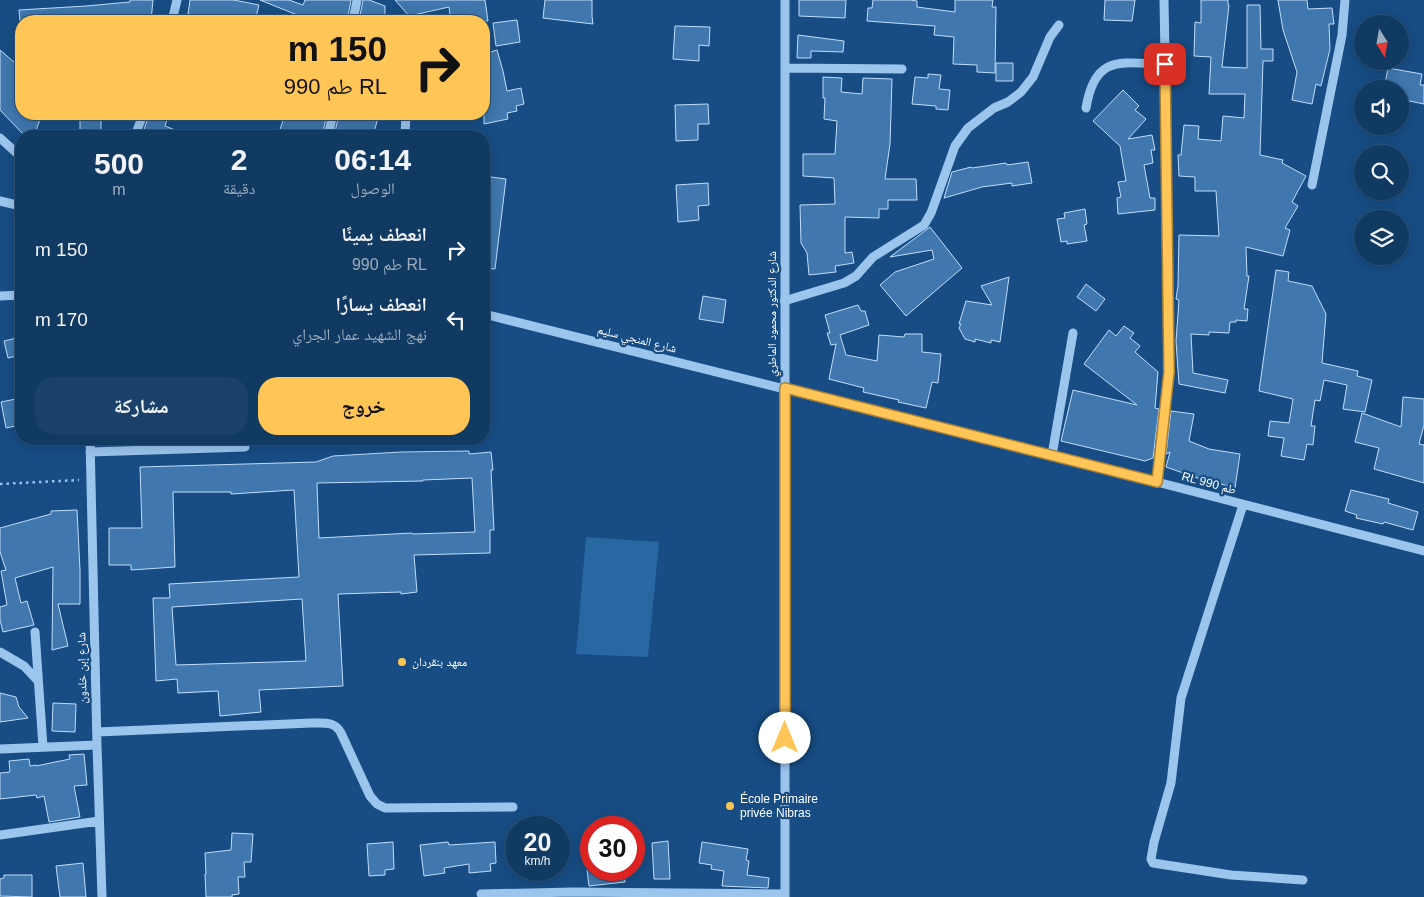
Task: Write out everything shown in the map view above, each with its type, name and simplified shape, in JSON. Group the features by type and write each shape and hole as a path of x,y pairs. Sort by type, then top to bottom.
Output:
{"street":[{"path":"173,15 177,0"},
{"path":"354,15 357,0"},
{"name":"شارع الدكتور محمود الماطري","path":"785,0 785,895"},
{"path":"1157,482 1169,372 1164,0"},
{"path":"1312,185 1342,35 1346,0"},
{"path":"784,302 844,283 856,276 873,257 924,225 931,213 955,146 968,128 994,108 1008,102 1033,77 1050,37 1059,24"},
{"path":"1086,108 1089,92 1096,76 1107,66 1122,63 1165,64"},
{"path":"785,68 902,69"},
{"path":"0,138 15,152"},
{"path":"0,202 15,205"},
{"path":"0,296 15,295"},
{"name":"شارع المنجي سليم","path":"490,315 785,388"},
{"path":"1052,455 1073,333"},
{"name":"RL طم 990","path":"785,388 1424,551"},
{"name":"شارع إبن خلدون","path":"90,445 96,732 102,897"},
{"path":"90,452 245,447"},
{"path":"1243,505 1181,698 1171,783 1154,842 1151,860 1157,864 1231,875 1303,880"},
{"path":"35,632 43,747"},
{"path":"0,652 24,666 38,681"},
{"path":"96,732 311,723 333,724 338,727 370,796 385,808 513,807"},
{"path":"0,749 97,745"},
{"path":"0,834 99,820"},
{"path":"481,894 785,895"}],"path":[{"path":"0,484 91,480"}],"shaded area":[{"path":"586,537 659,542 648,657 576,654"}],"building":[{"path":"130,0 153,0 152,15 19,15 19,10 130,2"},
{"path":"190,0 234,0 259,5 256,15 188,14"},
{"path":"260,0 289,0 303,5 305,0 351,0 348,15 297,15"},
{"path":"363,0 369,0 385,6 385,15 360,15"},
{"path":"395,0 485,0 487,15 450,15 449,7 408,15"},
{"path":"545,0 592,0 593,24 543,18"},
{"path":"799,0 846,0 845,18 799,16"},
{"path":"873,0 917,1 917,7 955,12 955,0 993,0 992,7 996,7 995,73 977,72 977,65 953,64 954,37 934,35 935,26 867,21 868,8 872,8"},
{"path":"1105,0 1135,0 1132,21 1104,20"},
{"path":"1201,0 1228,0 1222,67 1247,68 1247,5 1260,5 1261,49 1273,49 1273,61 1263,61 1260,155 1283,160 1282,163 1306,176 1292,202 1298,206 1285,228 1290,230 1283,256 1246,247 1247,276 1249,276 1244,309 1248,309 1247,321 1236,320 1236,322 1230,322 1229,333 1209,332 1209,335 1191,334 1193,373 1228,380 1225,393 1179,384 1176,341 1179,300 1176,299 1179,235 1219,236 1216,191 1195,191 1195,177 1179,176 1178,155 1181,155 1184,125 1199,126 1198,139 1221,141 1223,116 1244,118 1245,94 1209,94 1211,57 1194,56 1195,22 1201,23"},
{"path":"1278,0 1307,0 1308,9 1332,8 1334,24 1329,24 1330,49 1321,86 1316,84 1312,104 1292,100 1297,72 1283,30"},
{"path":"517,20 520,42 496,46 493,23"},
{"path":"675,26 710,27 709,46 699,45 699,61 673,59"},
{"path":"798,35 844,41 843,52 811,51 811,58 797,58"},
{"path":"0,50 15,63 15,120 40,120 36,130 19,130 0,110"},
{"path":"497,50 507,91 521,88 524,104 516,106 517,111 507,113 508,119 484,124 484,120 490,120 490,52"},
{"path":"996,63 1013,63 1013,81 996,81"},
{"path":"1388,70 1422,74 1420,85 1424,85 1424,104 1409,101 1409,80 1386,80"},
{"path":"928,74 941,75 939,89 950,90 948,110 936,109 936,106 912,104 915,77 928,78"},
{"path":"823,77 842,78 841,92 862,94 863,78 892,79 890,144 885,179 916,179 917,200 888,200 888,209 879,209 879,218 845,217 845,253 852,252 854,263 835,266 836,272 809,275 807,253 801,243 800,205 835,204 834,178 803,176 803,154 835,154 837,121 824,119"},
{"path":"1123,90 1139,106 1135,110 1146,119 1128,139 1152,135 1155,150 1151,150 1153,163 1144,165 1150,198 1155,198 1155,210 1118,214 1117,198 1121,197 1118,182 1126,181 1120,146 1093,121"},
{"path":"708,104 709,124 698,124 698,140 676,141 675,105"},
{"path":"80,120 101,120 101,130 80,130"},
{"path":"147,120 167,120 165,126 175,130 144,130"},
{"path":"283,120 326,120 323,130 280,130"},
{"path":"338,120 377,120 375,130 335,130"},
{"path":"1028,162 1032,183 1012,186 1012,183 982,187 944,198 952,172 971,167"},
{"path":"490,177 506,179 495,269 490,269"},
{"path":"708,183 709,205 698,206 699,220 678,222 676,185"},
{"path":"1085,209 1087,224 1084,225 1087,241 1067,244 1067,241 1061,242 1057,219 1065,218 1064,213"},
{"path":"930,227 962,268 906,316 880,285 895,272 934,259 932,250 890,257"},
{"path":"1276,270 1289,272 1288,281 1312,286 1326,314 1322,363 1358,371 1357,376 1372,380 1365,412 1343,409 1347,385 1324,380 1320,401 1315,400 1311,426 1315,426 1313,445 1307,444 1304,460 1281,456 1284,438 1268,436 1270,421 1289,423 1293,399 1259,391"},
{"path":"1009,277 1000,342 991,340 991,343 975,339 975,342 965,339 959,328 961,324 959,324 966,301 992,305 981,286"},
{"path":"1086,284 1105,299 1096,311 1077,297"},
{"path":"703,296 726,300 723,323 699,319"},
{"path":"858,305 861,311 865,311 869,325 840,335 846,355 877,361 879,335 904,337 905,334 922,334 922,352 941,354 938,383 932,382 926,408 863,392 864,388 829,379 836,344 831,345 827,333 830,333 825,315"},
{"path":"1124,326 1134,333 1130,338 1140,346 1135,352 1158,372 1155,408 1159,409 1153,458 1145,461 1061,441 1073,390 1137,405 1084,364 1109,330 1116,336"},
{"path":"15,338 15,356 8,358 4,341"},
{"path":"1403,397 1424,399 1424,425 1419,444 1424,445 1424,483 1374,469 1379,448 1355,442 1362,413 1401,427"},
{"path":"15,399 15,426 6,428 1,402"},
{"path":"1171,411 1194,414 1189,441 1209,449 1240,454 1235,488 1203,480 1166,467 1170,452 1166,454"},
{"path":"469,451 469,454 491,452 494,530 490,530 490,553 414,555 417,592 401,594 401,592 338,594 343,686 259,690 261,712 220,716 218,691 178,693 177,679 156,681 153,598 170,598 169,584 299,577 294,490 231,494 231,492 173,492 175,567 131,570 131,565 109,565 109,528 142,528 140,467 316,462 333,456","holes":["472,478 475,532 319,538 317,483","302,599 306,661 176,665 172,607"]},
{"path":"1351,490 1389,499 1388,503 1418,512 1413,530 1384,522 1383,524 1356,518 1357,515 1345,511"},
{"path":"77,510 80,604 58,604 68,646 52,650 53,567 15,578 21,603 27,601 34,625 3,632 0,620 0,607 7,605 1,571 6,570 0,552 0,528 51,514 51,511"},
{"path":"0,693 16,697 19,707 28,718 0,722"},
{"path":"53,703 76,704 75,732 52,731"},
{"path":"84,754 87,785 74,786 80,817 49,822 44,796 37,798 36,795 0,799 0,773 10,772 9,761 29,759 30,766 36,766 70,759 69,755"},
{"path":"232,833 253,834 251,862 244,862 245,877 238,877 239,894 232,895 232,897 206,897 205,853 231,850"},
{"path":"668,841 670,879 654,879 652,843"},
{"path":"393,842 394,869 385,870 385,875 369,876 367,844"},
{"path":"448,842 449,845 495,842 496,863 490,864 491,871 469,873 469,864 444,868 445,873 424,876 420,845"},
{"path":"702,842 748,849 746,860 749,861 747,875 769,878 768,888 722,886 724,871 711,869 712,865 699,863"},
{"path":"83,863 86,897 60,897 56,866"},
{"path":"4,875 32,875 32,897 0,896 0,879 4,878"},
{"path":"588,881 625,881 625,882 589,886"}],"place":[{"name":"معهد بنقردان","path":"402,662"},
{"name":"École Primaire privée Nibras","path":"730,806"}],"route":[{"path":"785,738 785,388 1157,482 1169,372 1165,64"}]}
